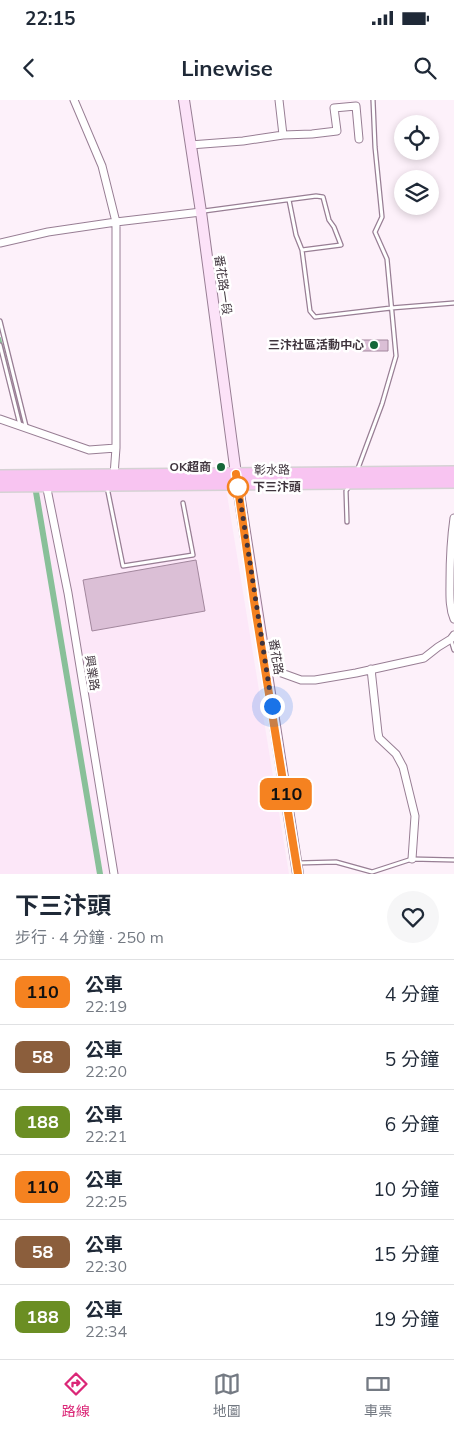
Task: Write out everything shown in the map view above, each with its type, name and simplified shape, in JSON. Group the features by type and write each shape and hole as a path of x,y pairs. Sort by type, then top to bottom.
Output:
{"main road":[{"name":"番花路一段","path":"184,100 237,479"},
{"name":"彰水路","path":"354,478 454,472"},
{"name":"彰水路","path":"0,486 114,475 237,479 354,478 454,482"},
{"name":"彰水路","path":"0,476 107,486 237,479"},
{"name":"番花路","path":"237,479 298,874"}],"street":[{"path":"74,100 102,166 116,222 116,448 114,475"},
{"path":"279,100 283,135"},
{"path":"190,145 336,131 334,108 356,106 359,139"},
{"path":"0,243 48,232 201,212"},
{"path":"0,419 89,450 116,448"},
{"name":"興業路","path":"46,481 68,593 114,874"},
{"path":"454,518 450,547 450,600 454,620"},
{"path":"265,666 301,680 315,680 424,658 453,637"},
{"path":"371,670 378,733 380,738 396,754 403,767 415,816 412,859"}],"lane":[{"path":"347,522 346,491 354,478 382,404 396,356 387,259 376,232 382,217 375,147 373,100"},
{"path":"201,212 316,196 323,197 329,220 341,245 302,250"},
{"path":"289,200 296,235 302,250 310,311 315,317 454,303"},
{"path":"0,321 24,428"},
{"path":"0,345 24,428"},
{"path":"107,486 123,566 193,555 183,502"},
{"path":"453,637 454,650"},
{"path":"297,863 336,862 372,873 412,859 454,860"}],"shaded area":[{"path":"226,488 289,874 0,874 0,489"}],"building":[{"name":"三汴社區活動中心","path":"360,340 388,340 388,351 360,351"},
{"path":"196,560 205,611 92,631 83,580"}],"waterway":[{"path":"0,338 8,370"},
{"path":"36,492 100,874"}],"bus line":[{"name":"110","path":"236,474 254,601 298,874"}],"place":[{"name":"三汴社區活動中心","path":"374,345"},
{"name":"OK超商","path":"221,467"},
{"name":"下三汴頭","path":"238,487"}],"route":[{"path":"238,487 238,485 254,601 272,706"}]}
